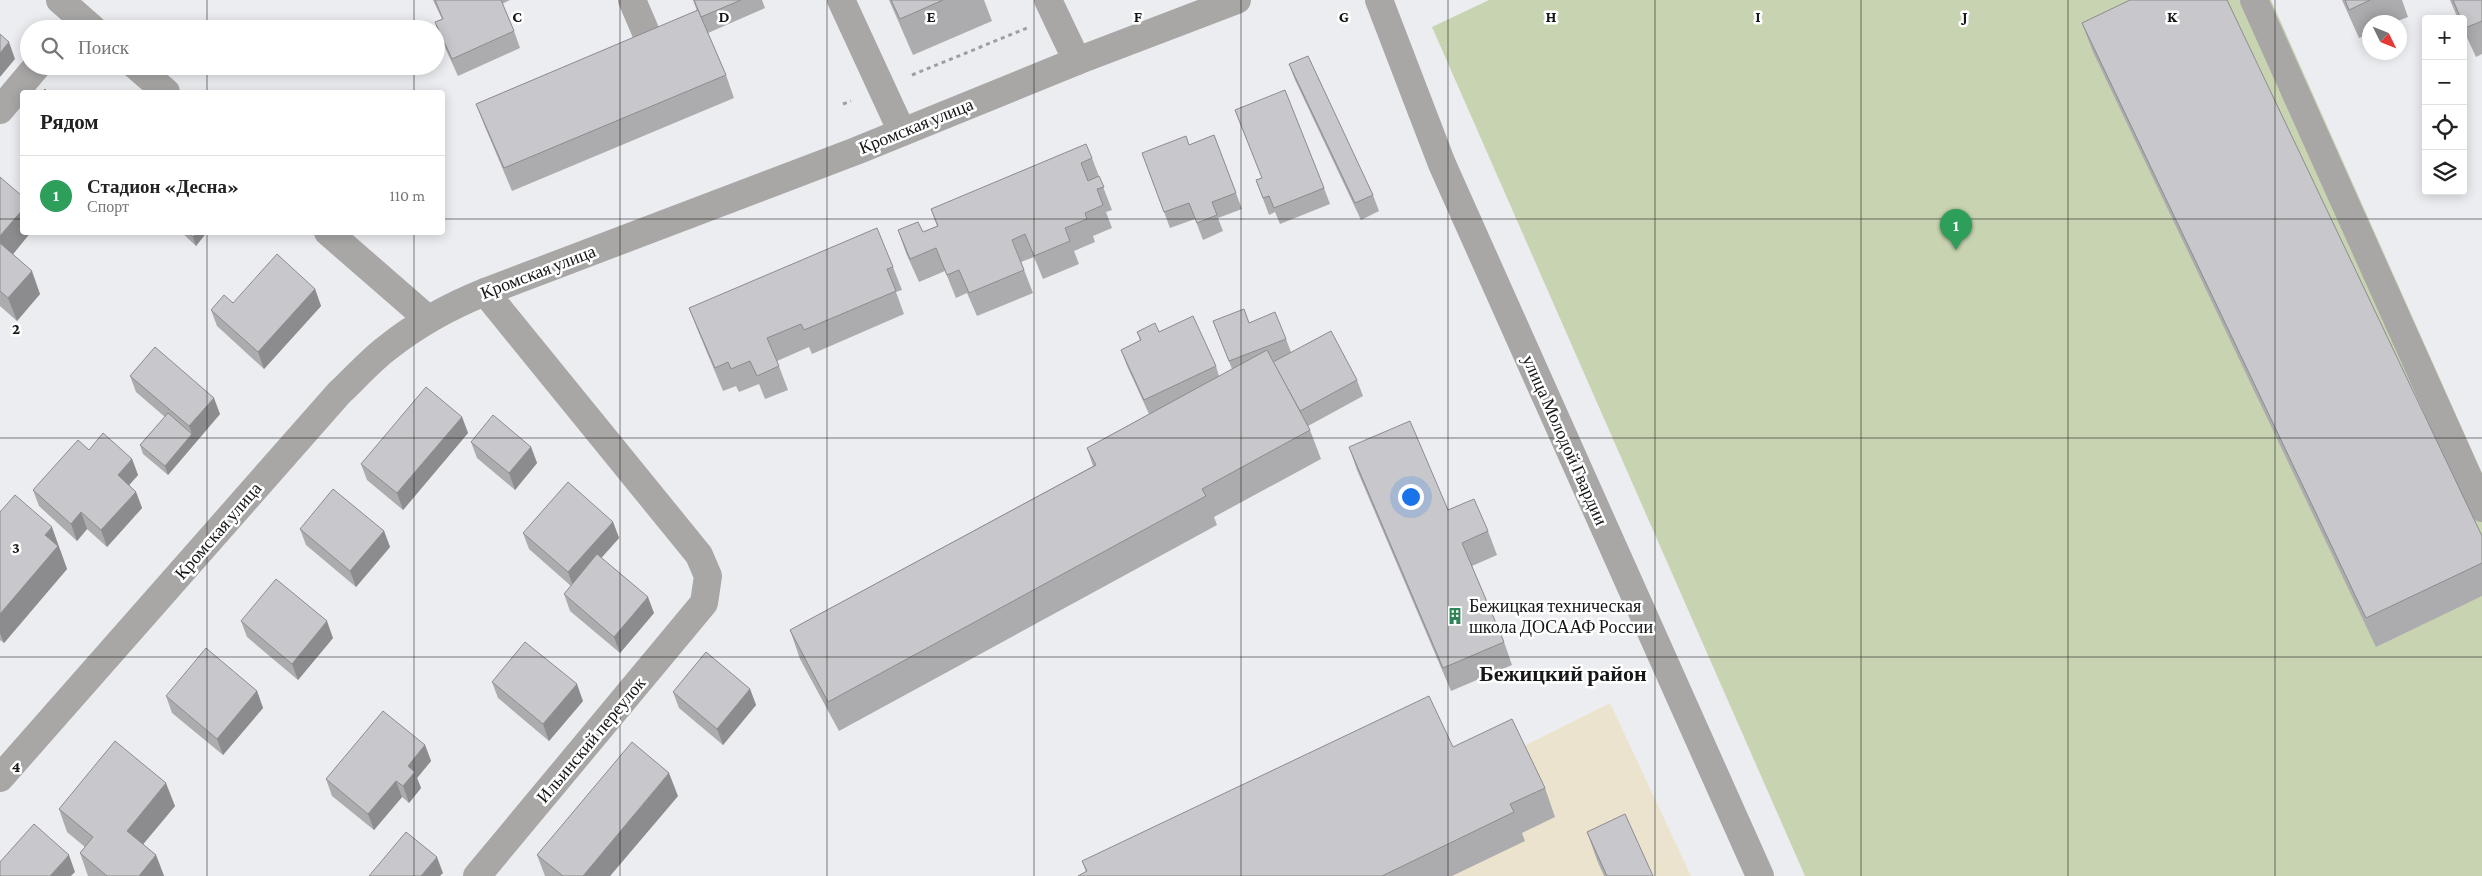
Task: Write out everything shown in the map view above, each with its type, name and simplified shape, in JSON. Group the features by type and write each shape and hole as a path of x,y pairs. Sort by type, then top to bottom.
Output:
{"street":[{"path":"632,0 647,35"},
{"path":"841,0 902,132"},
{"name":"Кромская улица","path":"0,778 340,393 387,348 428,319 453,305 484,292 902,132 1077,61 1236,0"},
{"name":"улица Молодой Гвардии","path":"1379,0 1442,164 1760,876"},
{"path":"2254,0 2482,508"},
{"path":"1052,8 1077,61"},
{"path":"0,110 30,75"},
{"path":"146,75 164,90"},
{"path":"331,235 428,319"},
{"name":"Ильинский переулок","path":"477,876 704,603 708,576 699,555 484,292"}],"path":[{"path":"843,104 882,88 1052,8"}],"shaded area":[{"path":"1610,703 1691,876 1291,876 1522,747"}],"green space":[{"path":"1489,0 2271,0 2482,473 2482,876 1805,876 1432,27"}],"building":[{"path":"435,0 501,0 514,31 452,59 445,44 445,20 440,20 443,19"},
{"path":"694,0 741,0 701,17"},
{"path":"891,0 943,0 900,19"},
{"path":"2130,0 2227,0 2482,536 2482,563 2366,618 2082,23"},
{"path":"2345,0 2370,0 2349,10"},
{"path":"2453,0 2482,0 2482,21 2467,27 2467,15 2459,15"},
{"path":"698,10 726,75 504,168 476,104"},
{"path":"0,34 9,42 0,53"},
{"path":"1308,56 1373,195 1355,203 1289,64"},
{"path":"1285,90 1324,188 1274,208 1269,196 1263,198 1256,180 1262,178 1235,110"},
{"path":"1214,135 1236,193 1212,202 1217,215 1197,223 1189,203 1164,212 1142,153 1186,136 1189,145"},
{"path":"1086,144 1092,158 1081,163 1088,181 1099,176 1104,187 1097,189 1103,205 1085,213 1087,219 1065,228 1070,241 1034,256 1025,234 1012,240 1024,270 969,293 959,270 947,275 936,248 910,259 898,230 918,222 923,232 938,226 931,209"},
{"path":"0,177 20,194 20,212 0,236"},
{"path":"877,228 893,267 887,269 896,291 804,330 801,324 767,338 779,366 757,376 750,361 731,369 728,362 715,368 689,308"},
{"path":"0,243 32,271 8,298 0,291"},
{"path":"277,254 315,289 258,352 211,310 224,295 233,303"},
{"path":"1244,309 1249,323 1275,312 1286,339 1229,361 1213,321"},
{"path":"1193,316 1216,366 1144,400 1121,350 1141,340 1137,332 1155,323 1159,332"},
{"path":"1331,331 1357,380 1300,411 1273,362"},
{"path":"155,347 214,398 189,426 130,376"},
{"path":"1267,350 1310,430 1202,489 1206,496 828,702 790,630 1096,465 1087,448"},
{"path":"426,387 462,417 397,493 361,464"},
{"path":"168,413 192,434 165,466 140,445"},
{"path":"493,415 531,447 509,473 471,442"},
{"name":"Бежицкая техническая школа ДОСААФ России","path":"1410,421 1448,510 1474,499 1488,531 1462,543 1504,642 1443,668 1349,447"},
{"path":"103,433 132,459 118,475 136,492 101,530 81,512 71,524 33,490 78,440 89,450"},
{"path":"568,482 613,522 568,572 523,533"},
{"path":"333,489 384,531 350,571 300,529"},
{"path":"15,495 52,527 45,535 58,546 0,614 0,512"},
{"path":"597,554 648,597 614,637 564,594"},
{"path":"276,579 327,621 292,664 241,621"},
{"path":"525,642 577,684 543,724 492,682"},
{"path":"206,648 257,691 217,739 166,696"},
{"path":"706,652 750,689 717,729 673,692"},
{"path":"1429,696 1453,747 1512,719 1545,788 1510,804 1514,812 1382,876 1078,876 1087,871 1082,861"},
{"path":"383,711 425,745 408,766 415,772 403,786 396,781 368,814 326,779"},
{"path":"115,741 166,783 127,831 156,855 139,876 107,876 80,853 93,837 59,809"},
{"path":"632,742 669,773 583,876 563,876 537,855"},
{"path":"1625,814 1653,876 1607,876 1587,832"},
{"path":"34,824 69,855 50,876 0,876 0,862"},
{"path":"406,832 437,857 421,876 369,876"}],"place":[{"name":"Стадион «Десна»","path":"1956,250"},
{"name":"Бежицкая техническая школа ДОСААФ России","path":"1455,616"}],"district":[{"name":"Бежицкий район","path":"1563,673"}]}
